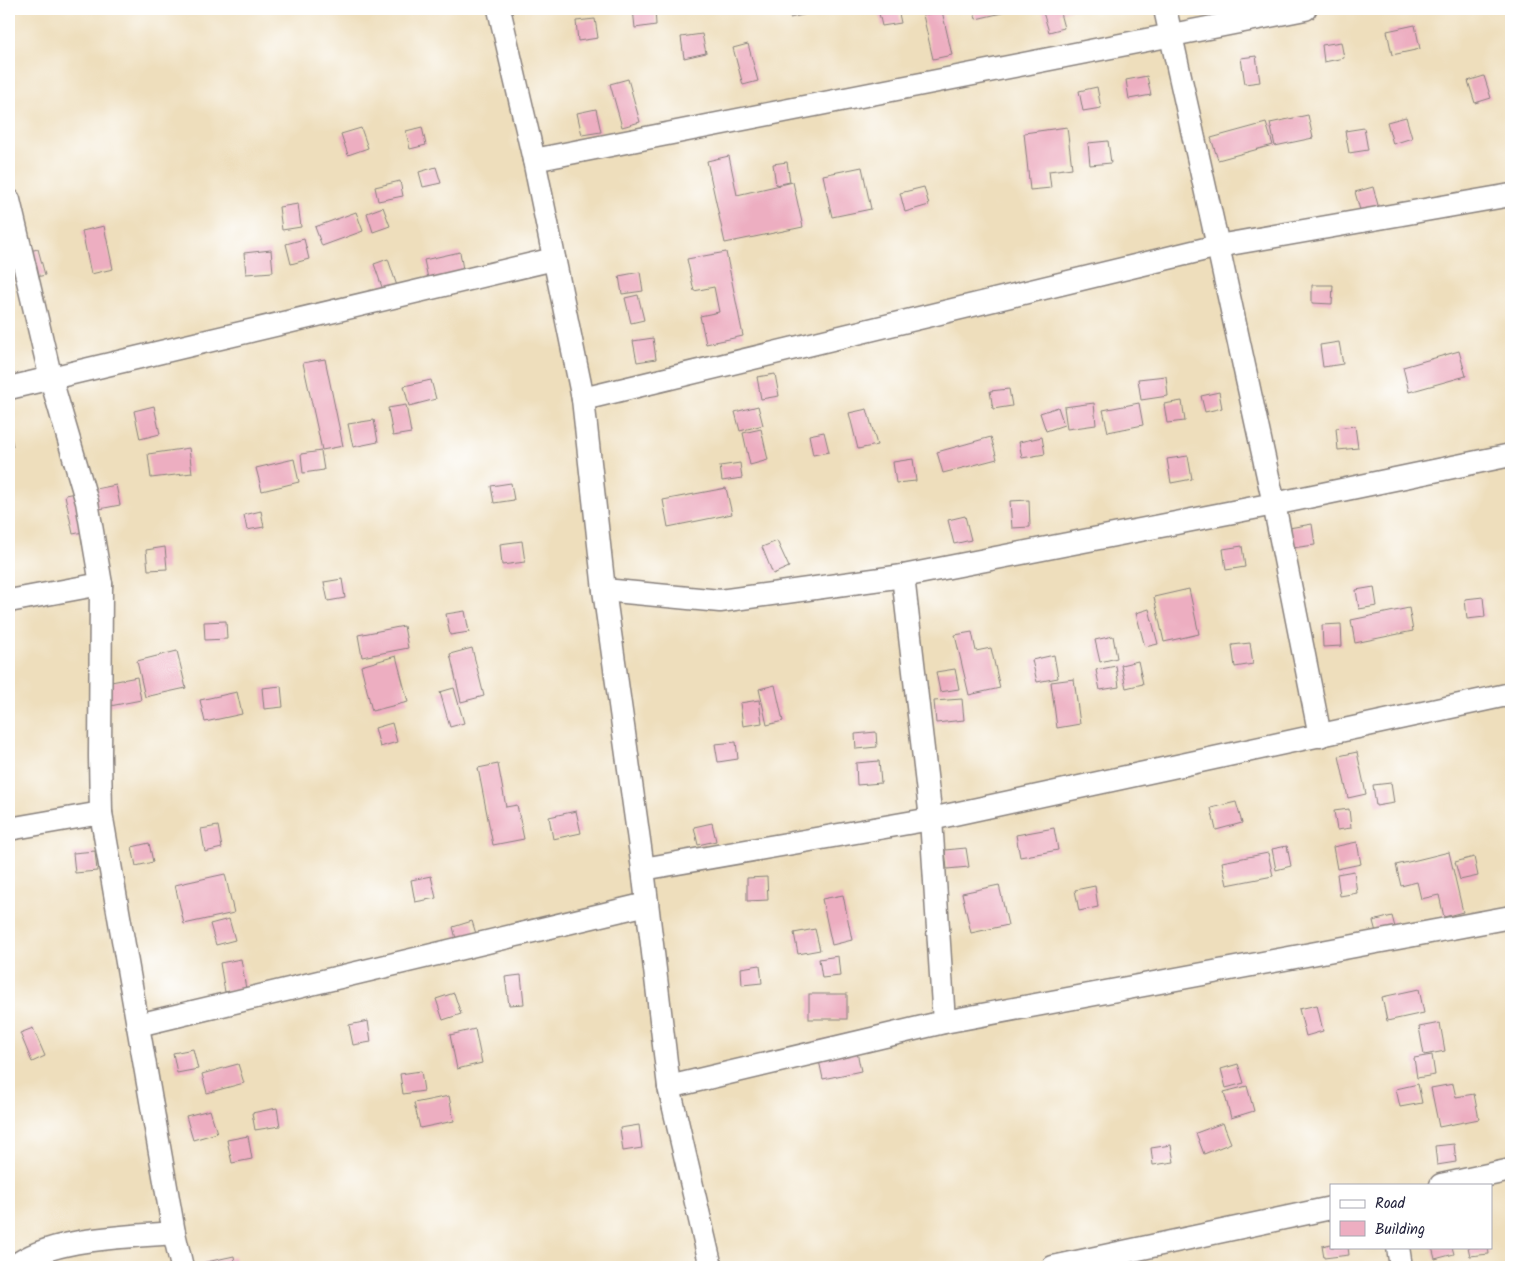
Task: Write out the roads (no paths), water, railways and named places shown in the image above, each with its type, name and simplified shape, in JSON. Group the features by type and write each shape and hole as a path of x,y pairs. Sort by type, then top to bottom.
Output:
{"street":[{"path":"499,9 534,160 583,399 604,590 643,868 669,1087 711,1267"},
{"path":"1165,9 1274,504 1320,736"},
{"path":"534,160 1305,9"},
{"path":"583,399 1218,246 1511,194"},
{"path":"9,200 52,379 87,502 101,584 101,813 174,1233 182,1267"},
{"path":"9,388 554,259"},
{"path":"604,590 720,602 902,576 1274,504 1511,455"},
{"path":"902,576 931,819 944,1022"},
{"path":"9,601 101,584"},
{"path":"643,868 931,819 1511,694"},
{"path":"9,829 101,813"},
{"path":"138,1025 647,904"},
{"path":"669,1087 944,1022 1511,917"},
{"path":"1446,1184 1511,1170"},
{"path":"1053,1267 1330,1208"},
{"path":"13,1267 25,1258 76,1242 174,1233"},
{"path":"1398,1248 1401,1267"}]}
